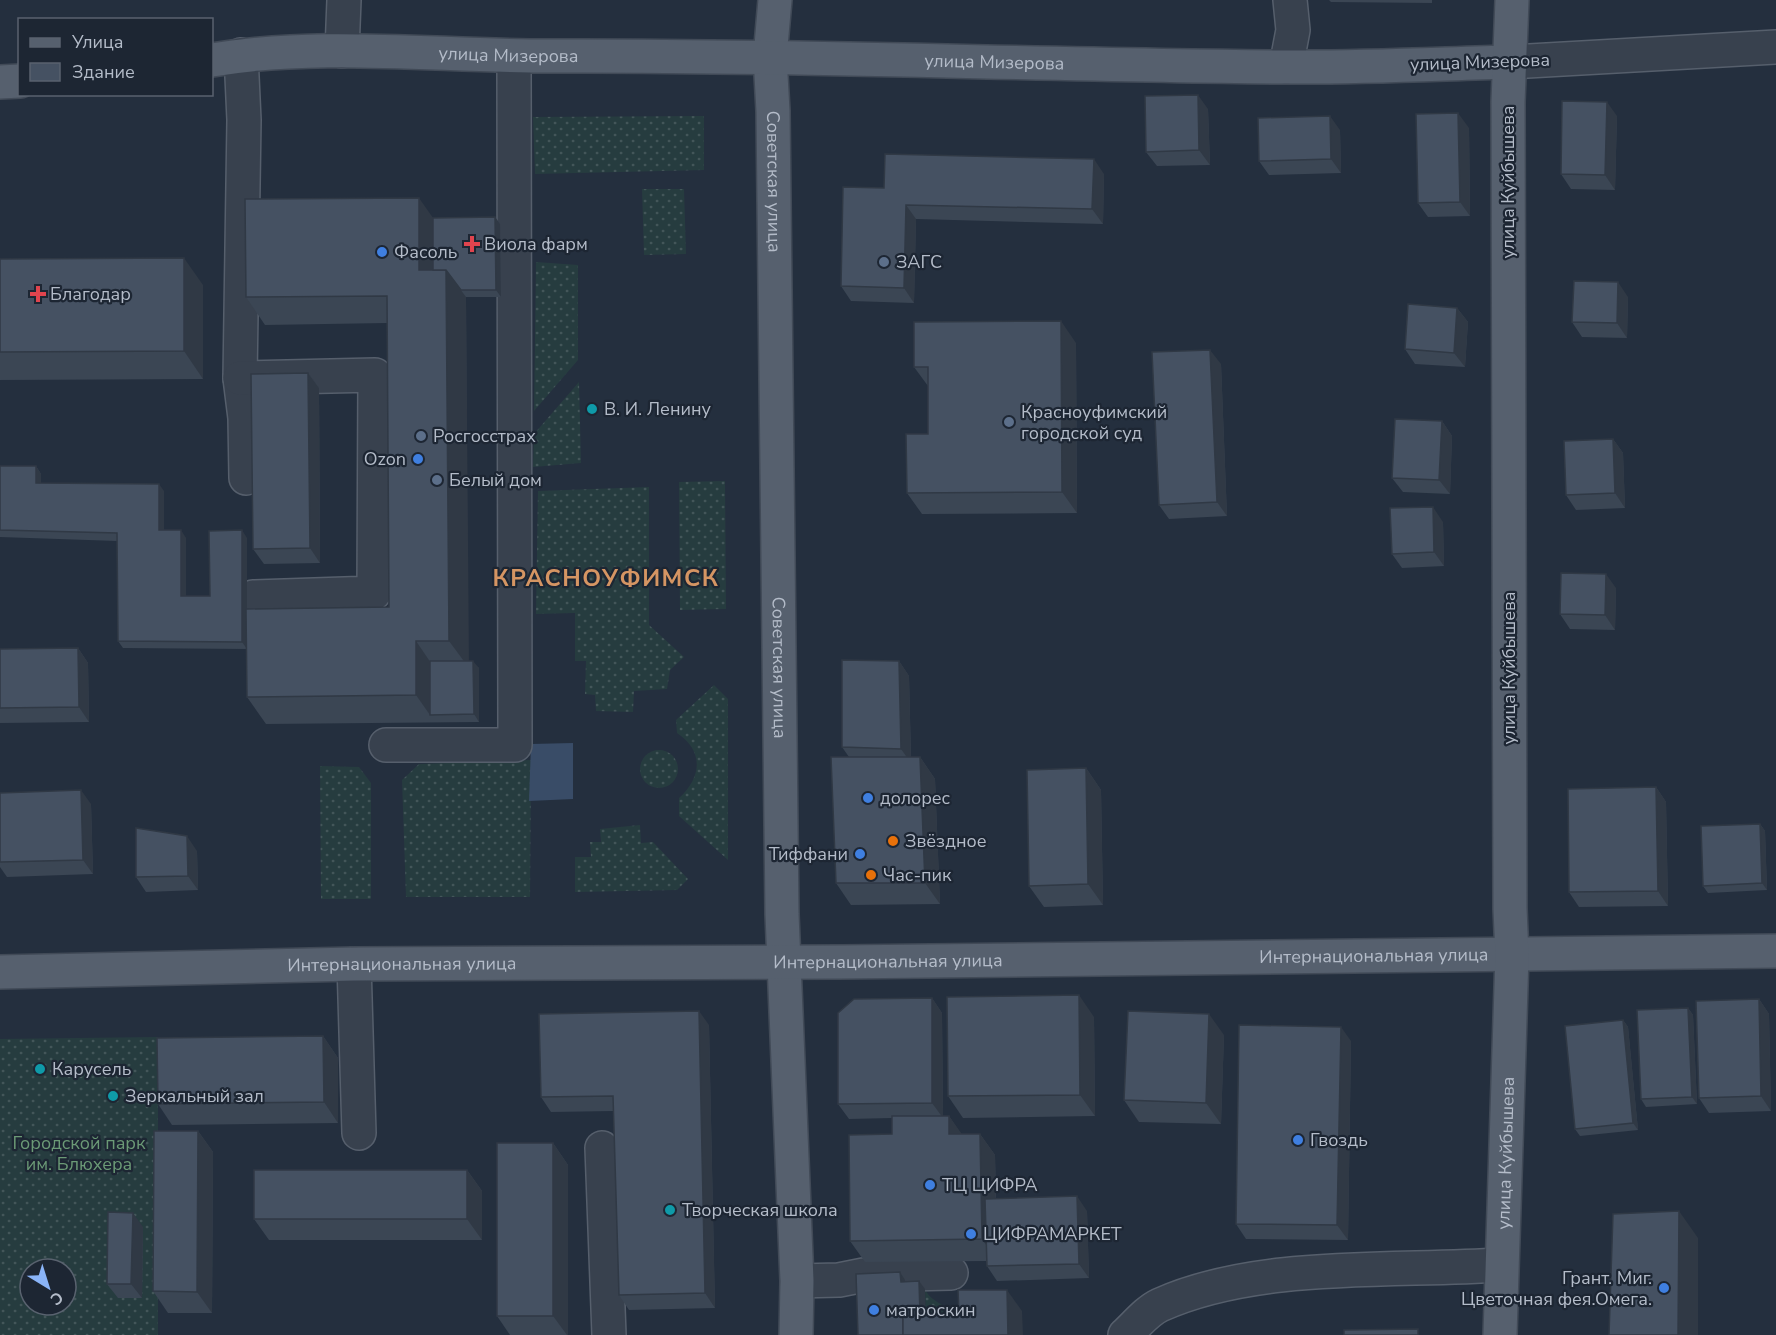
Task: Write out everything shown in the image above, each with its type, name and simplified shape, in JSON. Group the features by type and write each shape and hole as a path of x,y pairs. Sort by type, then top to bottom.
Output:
{"main road":[{"name":"Советская улица","path":"775,0 770,57 773,111 784,962 797,1281 796,1335"},
{"name":"улица Куйбышева","path":"1500,1335 1500,1265 1512,955 1509,909 1508,150 1512,0"},
{"name":"улица Мизерова","path":"226,57 342,51 514,56 770,57 1286,67 1511,62"},
{"path":"0,82 18,81"},
{"name":"Интернациональная улица","path":"0,972 354,964 784,962 1776,951"}],"street":[{"path":"342,51 344,0"},
{"path":"1286,67 1293,30 1290,0"},
{"name":"улица Мизерова","path":"1511,62 1776,47"},
{"path":"386,745 515,745 514,56"},
{"path":"226,57 244,120 240,378 245,418 246,478"},
{"path":"240,378 375,375 374,593 253,597"},
{"path":"354,964 359,1133"},
{"path":"602,1148 609,1335"},
{"path":"1125,1335 1157,1306 1212,1287 1282,1274 1500,1265"},
{"path":"797,1281 839,1280 864,1275 951,1273"}],"green space":[{"path":"704,116 704,170 535,174 533,117"},
{"path":"642,189 684,189 686,254 644,255"},
{"path":"536,262 578,265 578,360 534,411"},
{"path":"579,382 581,463 533,467 534,434"},
{"path":"725,481 726,609 680,610 679,482"},
{"path":"649,487 649,625 684,657 670,670 667,689 634,691 633,712 596,711 595,695 585,694 586,661 575,661 575,613 536,614 538,491"},
{"path":"714,685 728,699 728,860 679,816 679,798 692,782 697,764 692,748 677,733 676,720"},
{"path":"659,750 673,755 678,769 673,783 659,788 645,783 640,769 645,755"},
{"path":"531,760 530,897 406,897 402,780 419,764"},
{"path":"320,766 359,767 371,783 371,899 321,899"},
{"path":"640,825 641,843 653,842 688,879 677,890 575,892 575,857 591,857 590,842 601,842 600,829"},
{"name":"Городской парк им. Блюхера","path":"158,1037 158,1335 0,1335 0,1039"},
{"path":"925,1289 931,1297 957,1316 926,1335"}],"water":[{"path":"573,743 573,799 529,801 531,744"}],"building":[{"path":"1198,95 1199,150 1146,152 1145,96"},
{"path":"1562,101 1607,102 1605,175 1561,174"},
{"path":"1458,113 1460,202 1418,203 1416,114"},
{"path":"1330,116 1331,159 1259,161 1258,118"},
{"name":"ЗАГС","path":"885,154 1094,159 1092,209 906,205 904,288 841,286 843,187 884,188"},
{"name":"Белый дом","path":"419,198 419,270 446,270 449,641 416,641 416,695 247,697 246,609 389,607 387,296 246,297 245,199"},
{"path":"495,217 496,290 461,290 446,270 433,270 433,218"},
{"path":"184,258 184,351 0,352 0,259"},
{"path":"1574,281 1618,282 1617,323 1572,322"},
{"path":"1408,304 1457,308 1454,353 1405,349"},
{"name":"Красноуфимский городской суд","path":"1061,321 1062,492 907,493 906,434 928,434 928,367 914,367 914,322"},
{"path":"1210,350 1217,502 1159,505 1152,352"},
{"path":"308,373 310,548 253,549 251,374"},
{"path":"1395,419 1442,421 1439,480 1392,478"},
{"path":"1613,439 1615,493 1566,495 1564,441"},
{"path":"0,466 36,466 36,483 159,484 159,530 181,530 181,596 210,596 209,531 242,530 242,642 118,641 117,533 0,530"},
{"path":"1433,507 1434,552 1392,554 1390,508"},
{"path":"1561,573 1606,574 1605,615 1560,614"},
{"path":"78,648 79,707 0,708 0,649"},
{"path":"842,660 899,661 901,749 842,747"},
{"path":"430,661 473,661 474,714 430,715"},
{"path":"831,757 920,757 925,883 836,883"},
{"path":"1086,768 1088,884 1029,886 1027,770"},
{"path":"1656,787 1658,891 1569,892 1568,789"},
{"path":"81,790 83,860 0,862 0,793"},
{"path":"1760,824 1762,883 1703,886 1701,826"},
{"path":"136,828 187,836 188,876 136,877"},
{"path":"1079,995 1080,1095 948,1096 947,997"},
{"path":"932,998 932,1103 838,1104 838,1013 854,999"},
{"path":"1759,999 1761,1096 1699,1098 1696,1001"},
{"path":"1688,1008 1692,1097 1641,1099 1637,1010"},
{"name":"Творческая школа","path":"699,1011 705,1293 619,1295 613,1096 541,1097 539,1014"},
{"path":"1128,1011 1209,1014 1206,1103 1124,1100"},
{"path":"1623,1020 1633,1123 1575,1129 1565,1026"},
{"path":"1239,1025 1341,1027 1337,1225 1236,1224"},
{"path":"323,1036 324,1102 158,1104 157,1038"},
{"name":"ТЦ ЦИФРА","path":"892,1116 949,1116 949,1134 980,1134 982,1239 850,1241 849,1135 892,1134"},
{"path":"154,1131 198,1131 197,1292 153,1291"},
{"path":"497,1143 553,1143 553,1316 497,1316"},
{"path":"254,1170 467,1170 467,1219 254,1219"},
{"path":"1077,1196 1079,1264 987,1266 985,1199"},
{"path":"1679,1211 1678,1335 1609,1335 1613,1214"},
{"path":"108,1212 133,1213 131,1284 107,1284"},
{"path":"900,1272 901,1282 919,1281 920,1315 903,1316 903,1335 858,1335 856,1274"},
{"path":"958,1290 1007,1290 1008,1335 903,1335 903,1316 959,1315"},
{"path":"1418,1329 1418,1335 1344,1335 1344,1330"}],"place":[{"name":"Виола фарм","path":"472,244"},
{"name":"Фасоль","path":"382,252"},
{"name":"ЗАГС","path":"884,262"},
{"name":"Благодар","path":"38,294"},
{"name":"В. И. Ленину","path":"592,409"},
{"name":"Красноуфимский городской суд","path":"1009,422"},
{"name":"Росгосстрах","path":"421,436"},
{"name":"Ozon","path":"418,459"},
{"name":"Белый дом","path":"437,480"},
{"name":"долорес","path":"868,798"},
{"name":"Звёздное","path":"893,841"},
{"name":"Тиффани","path":"860,854"},
{"name":"Час-пик","path":"871,875"},
{"name":"Карусель","path":"40,1069"},
{"name":"Зеркальный зал","path":"113,1096"},
{"name":"Гвоздь","path":"1298,1140"},
{"name":"ТЦ ЦИФРА","path":"930,1185"},
{"name":"Творческая школа","path":"670,1210"},
{"name":"ЦИФРАМАРКЕТ","path":"971,1234"},
{"name":"Грант. Миг. Цветочная фея.Омега.","path":"1664,1288"},
{"name":"матроскин","path":"874,1310"}],"district":[{"name":"КРАСНОУФИМСК","path":"606,578"}]}
